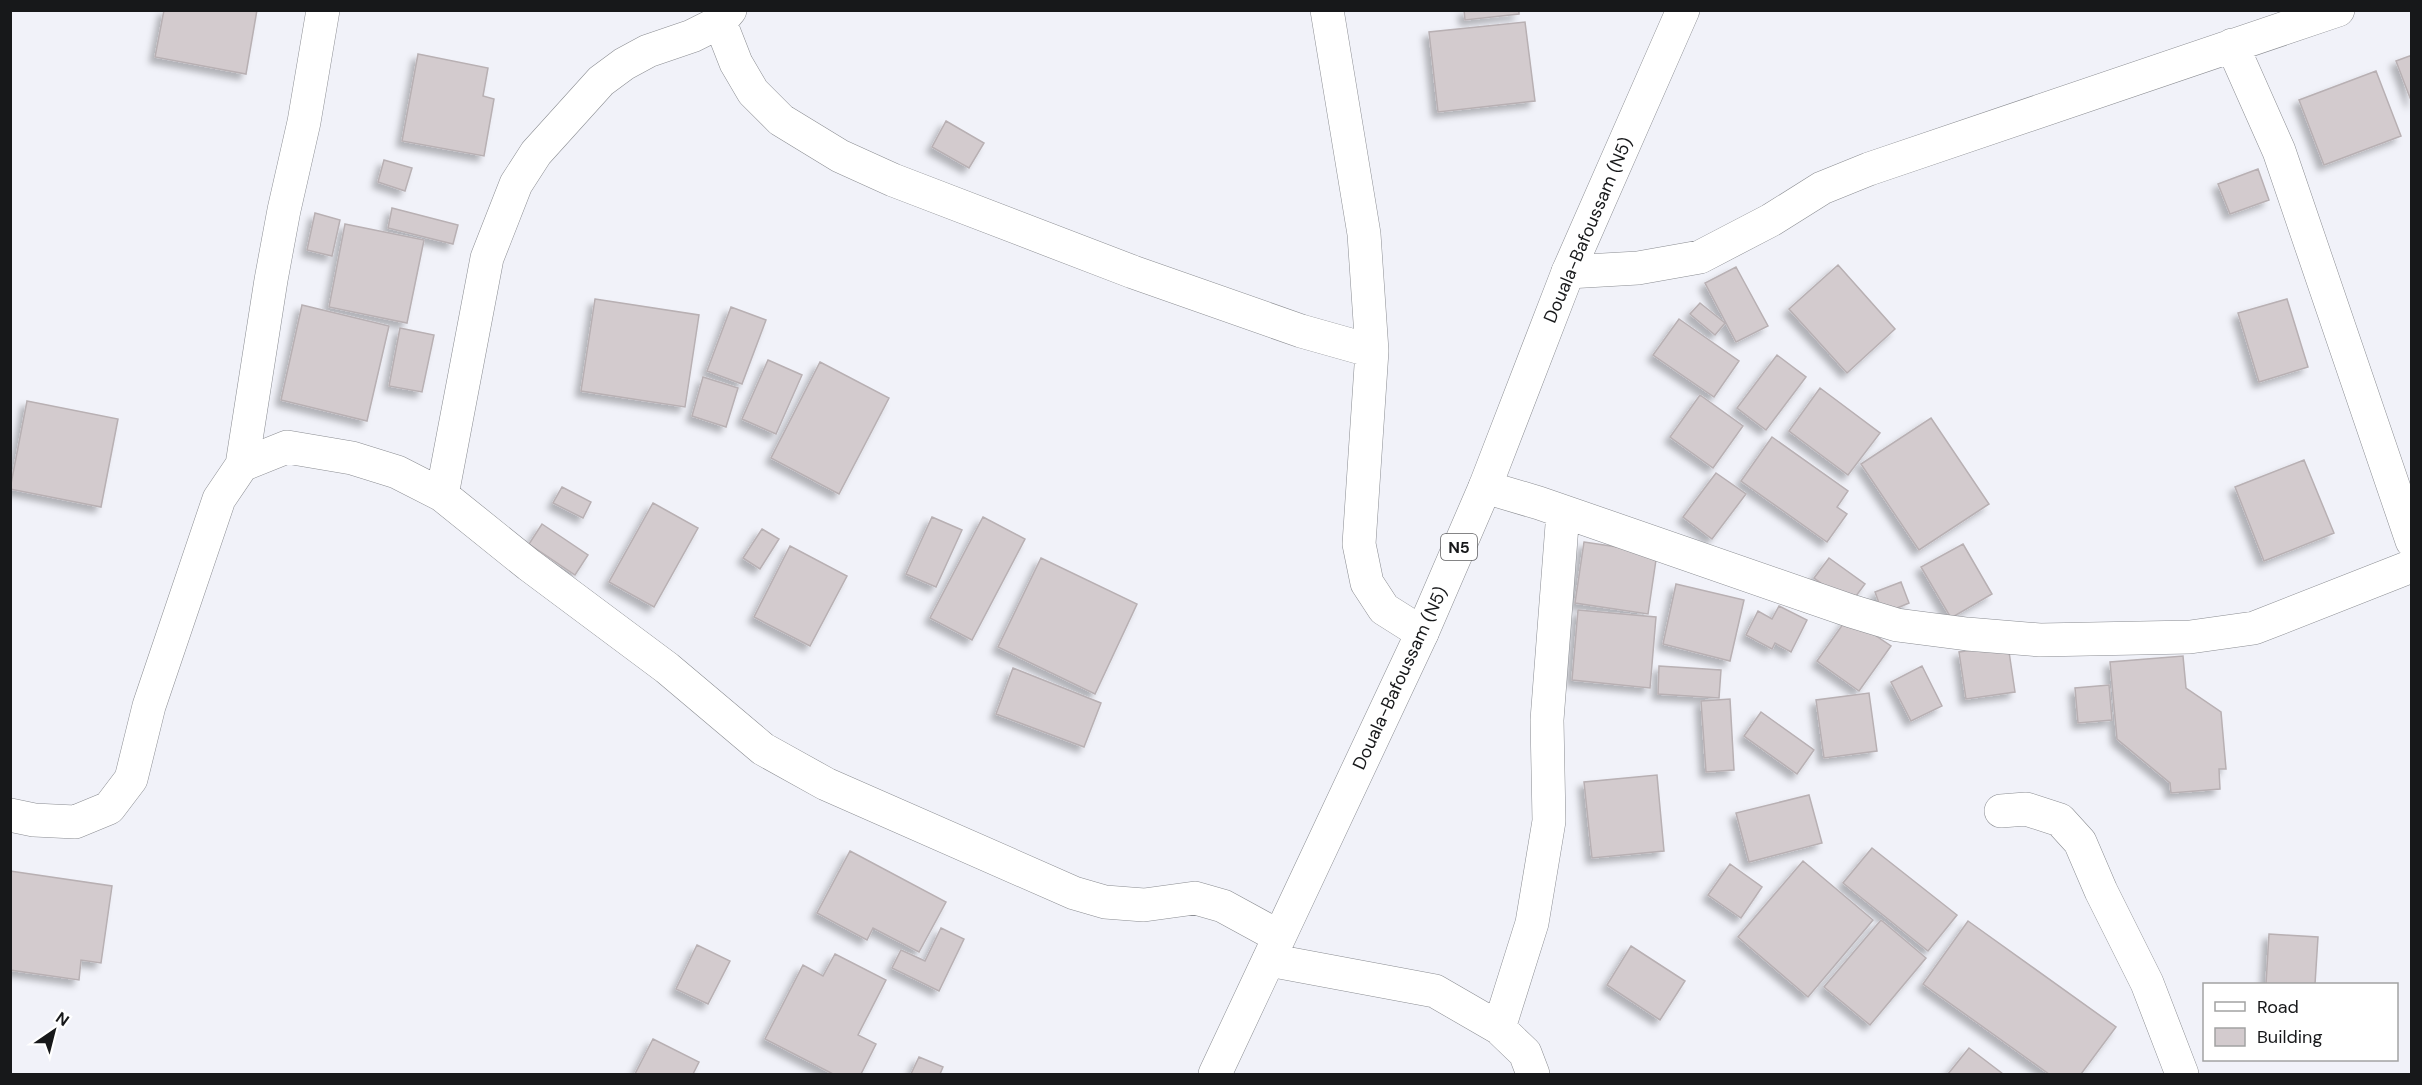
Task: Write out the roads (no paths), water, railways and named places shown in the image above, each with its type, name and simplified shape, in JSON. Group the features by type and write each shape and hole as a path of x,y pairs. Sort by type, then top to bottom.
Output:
{"main road":[{"path":"10,815 34,820 75,822 110,808 131,779 149,706 199,555 219,499 242,465 271,280 304,122 323,10"},
{"path":"1328,10 1364,234 1372,351 1359,544 1367,583 1384,609 1422,633"},
{"name":"Douala-Bafoussam (N5)","path":"1215,1074 1422,633 1485,487 1568,272 1683,10"},
{"path":"1568,272 1638,268 1700,257 1771,220 1822,188 1869,169 2338,10"},
{"path":"442,495 487,258 516,184 536,153 601,81 624,64 648,51 692,36 725,16 736,63 753,92 781,120 840,156 915,189 1133,272 1301,331 1372,351"},
{"path":"2232,45 2279,152 2412,541"},
{"path":"242,465 287,447 352,458 397,472 442,495 529,565 667,668 763,749 826,784 1074,893 1105,902 1144,905 1195,898 1222,906 1274,948 1435,991 1499,1028 1525,1053 1533,1074"},
{"path":"1485,487 1897,625 1967,634 2040,640 2190,637 2254,628 2412,566"},
{"path":"1499,1028 1532,923 1549,821 1547,720 1563,512"},
{"path":"2001,811 2026,809 2060,820 2080,842 2101,891 2147,983 2182,1074"}]}
